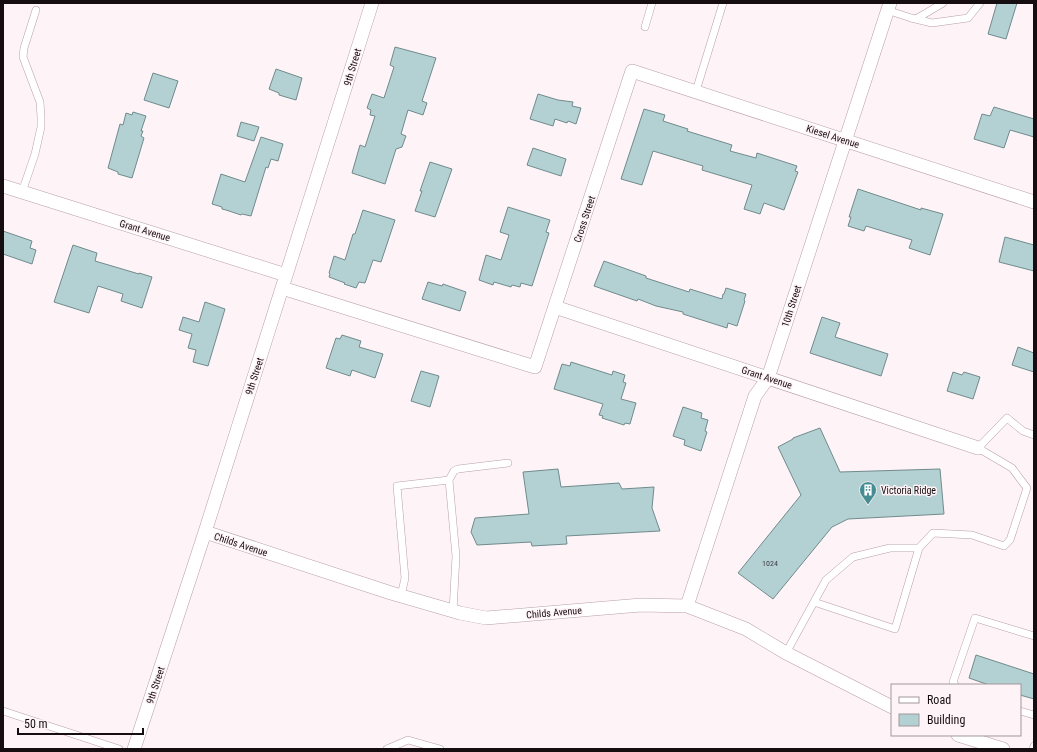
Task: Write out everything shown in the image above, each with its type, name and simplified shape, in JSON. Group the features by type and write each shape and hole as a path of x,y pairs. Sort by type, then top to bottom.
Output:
{"street":[{"name":"9th Street","path":"134,749 205,532 372,3"},
{"name":"10th Street","path":"687,606 755,396 768,378 888,6"},
{"name":"Kiesel Avenue","path":"632,71 1034,202"},
{"name":"Cross Street","path":"282,288 535,367 632,71"},
{"name":"Grant Avenue","path":"3,186 286,275"},
{"name":"Grant Avenue","path":"555,307 978,448"},
{"name":"Childs Avenue","path":"205,532 401,596 453,611 486,618 641,605 687,606 746,629 786,653 891,706"},
{"path":"966,736 981,738 1003,749"}],"lane":[{"path":"645,27 652,3"},
{"path":"696,91 723,3"},
{"path":"916,19 943,3"},
{"path":"888,6 916,19 932,23 968,18 980,3"},
{"path":"22,192 35,154 41,127 40,102 23,57 24,48 36,10"},
{"path":"814,602 895,629 919,548 933,533 972,535 1004,546 1010,540 1027,488 1012,468 978,448 1007,418 1023,431 1034,435"},
{"path":"453,611 456,556 449,480 454,471 458,469 508,463"},
{"path":"401,596 405,578 397,486 449,480"},
{"path":"786,653 826,580 853,557 890,548 919,548"},
{"path":"954,684 953,682 975,618 1034,636"},
{"path":"3,711 119,749"},
{"path":"1021,711 1034,716"},
{"path":"387,749 408,740 440,749"}],"building":[{"path":"997,3 1017,3 1006,39 988,34"},
{"path":"395,47 436,58 422,101 427,103 423,115 408,110 401,134 406,136 402,147 396,149 385,184 352,173 360,145 365,147 375,116 370,115 371,110 367,108 372,94 384,98 394,67 390,65"},
{"path":"276,69 302,78 296,100 279,95 279,93 269,89"},
{"path":"153,73 178,81 169,108 144,100"},
{"path":"538,94 558,100 573,102 572,106 581,108 576,124 555,119 553,126 530,119"},
{"path":"994,107 1034,119 1034,137 1010,130 1004,148 974,139 982,114 990,116"},
{"path":"644,109 665,115 663,121 688,129 687,131 732,145 730,151 756,158 757,153 797,166 795,171 798,172 784,210 764,203 760,214 744,209 752,185 702,170 703,166 653,151 642,185 621,179"},
{"path":"133,112 146,116 141,131 143,131 141,136 144,138 132,178 118,174 118,172 108,168 120,124 123,125 126,113 132,115"},
{"path":"241,122 259,127 254,141 237,136"},
{"path":"261,137 283,144 278,161 271,159 268,168 266,167 251,216 241,215 212,204 221,174 245,182"},
{"path":"533,148 566,159 561,176 527,165"},
{"path":"430,162 452,169 435,217 415,211"},
{"path":"858,189 921,210 921,208 943,214 930,255 909,248 912,240 866,226 864,231 848,226 851,217 849,217"},
{"path":"508,207 550,220 546,232 549,233 532,286 521,283 520,287 512,285 511,287 494,282 493,285 479,280 486,255 501,260 509,235 500,232"},
{"path":"363,210 395,220 381,262 373,260 365,283 359,282 356,288 329,277 329,273 334,256 345,260 353,234 355,234"},
{"path":"3,231 32,241 30,248 36,250 32,264 3,254"},
{"path":"1005,237 1034,245 1034,271 999,262"},
{"path":"73,245 97,253 95,261 152,277 142,308 121,301 123,294 98,286 89,313 54,302"},
{"path":"604,261 646,276 646,278 689,292 690,289 722,299 726,288 746,294 737,326 728,323 727,328 683,314 683,312 656,306 638,299 637,301 594,286"},
{"path":"428,282 442,286 443,284 466,292 460,311 422,299"},
{"path":"205,302 225,309 208,366 193,362 196,350 188,348 192,334 179,330 183,317 199,322"},
{"path":"822,317 840,323 835,337 888,354 881,376 810,353"},
{"path":"342,335 361,341 359,347 383,354 375,378 352,370 350,376 326,368 336,338 340,339"},
{"path":"1018,347 1034,353 1034,372 1012,365"},
{"path":"571,362 612,375 613,371 625,375 623,382 626,383 621,399 636,403 630,424 625,423 624,425 602,418 603,416 599,415 603,404 554,389 562,364 570,366"},
{"path":"421,371 439,376 430,407 411,401"},
{"path":"953,372 962,375 964,372 980,377 973,399 947,391"},
{"path":"683,407 702,413 701,418 708,420 705,431 707,432 701,451 684,445 685,440 673,436"},
{"name":"Victoria Ridge","path":"820,428 840,472 940,469 944,514 848,519 832,527 773,599 738,573 801,495 778,447 793,438"},
{"path":"558,469 561,487 619,483 622,489 654,487 652,508 660,531 566,536 567,544 532,546 531,542 477,545 471,532 475,518 529,514 523,472"},
{"path":"976,655 1034,674 1034,699 1021,695 1021,684 986,684 969,678"}],"place":[{"name":"Victoria Ridge","path":"868,505"}]}
